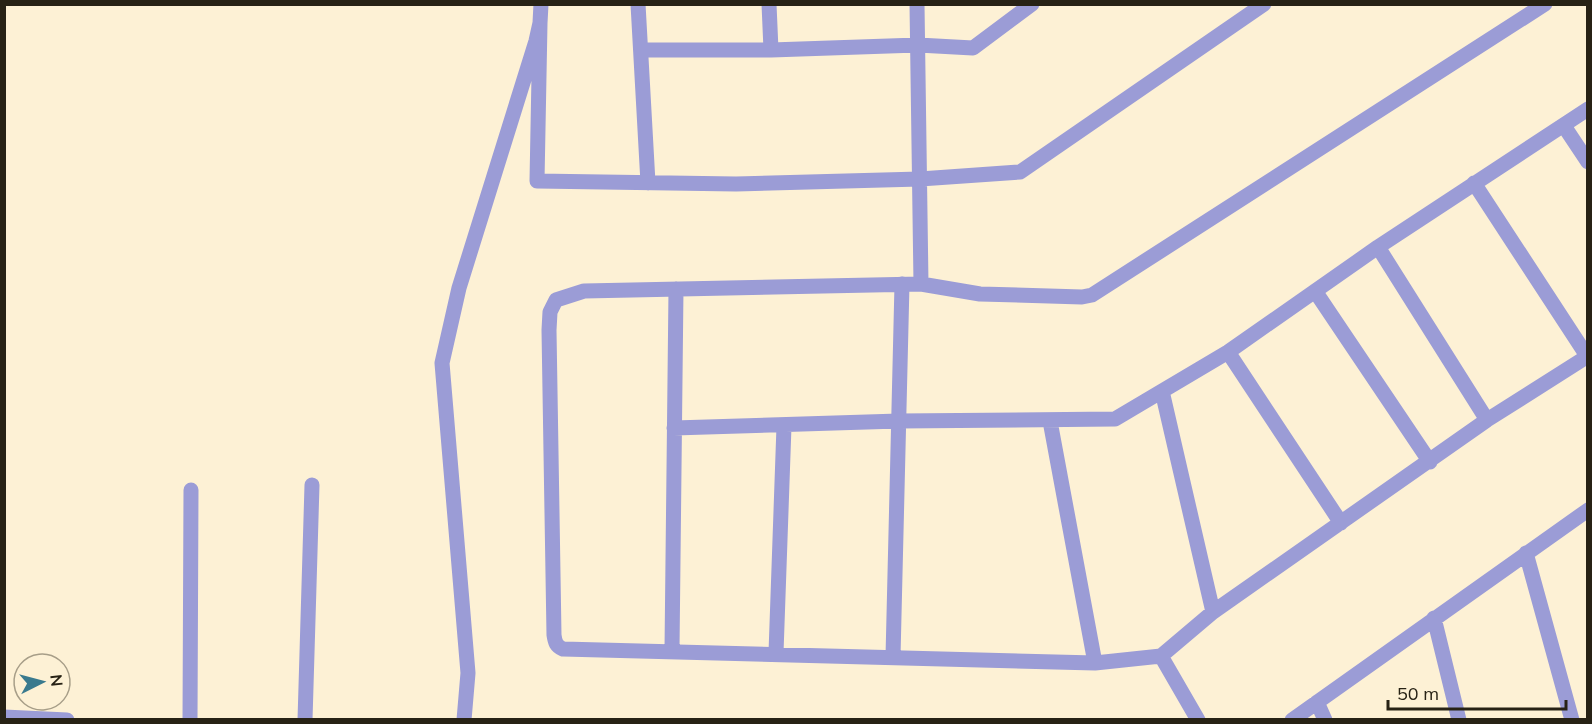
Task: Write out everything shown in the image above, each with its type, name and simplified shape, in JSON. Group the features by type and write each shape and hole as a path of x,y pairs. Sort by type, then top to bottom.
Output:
{"street":[{"path":"541,4 537,181 736,184 920,179 1020,172 1264,4"},
{"path":"638,4 648,183"},
{"path":"769,4 771,50"},
{"path":"916,4 921,284"},
{"path":"1474,183 1587,356 1487,420 1213,612 1161,656 1095,663 672,650 563,649 555,642 549,330 550,312 556,300 584,291 902,284 921,284 980,294 1082,297 1092,295 1545,4"},
{"path":"641,51 771,50 918,45 973,48 1024,8"},
{"path":"464,720 468,673 442,363 459,288 540,24"},
{"path":"674,428 899,421 1115,419 1228,351 1378,247 1587,109"},
{"path":"1563,126 1587,162"},
{"path":"1378,247 1487,420"},
{"path":"893,657 902,284"},
{"path":"672,650 676,289"},
{"path":"1315,291 1430,462"},
{"path":"1228,351 1341,523"},
{"path":"1162,391 1213,612"},
{"path":"1050,420 1095,663"},
{"path":"776,653 784,426"},
{"path":"305,720 312,485"},
{"path":"190,720 191,490"},
{"path":"1293,720 1587,510"},
{"path":"1526,554 1572,720"},
{"path":"1434,618 1459,720"},
{"path":"1161,656 1198,720"},
{"path":"1317,702 1325,720"},
{"path":"4,717 68,720"}]}
